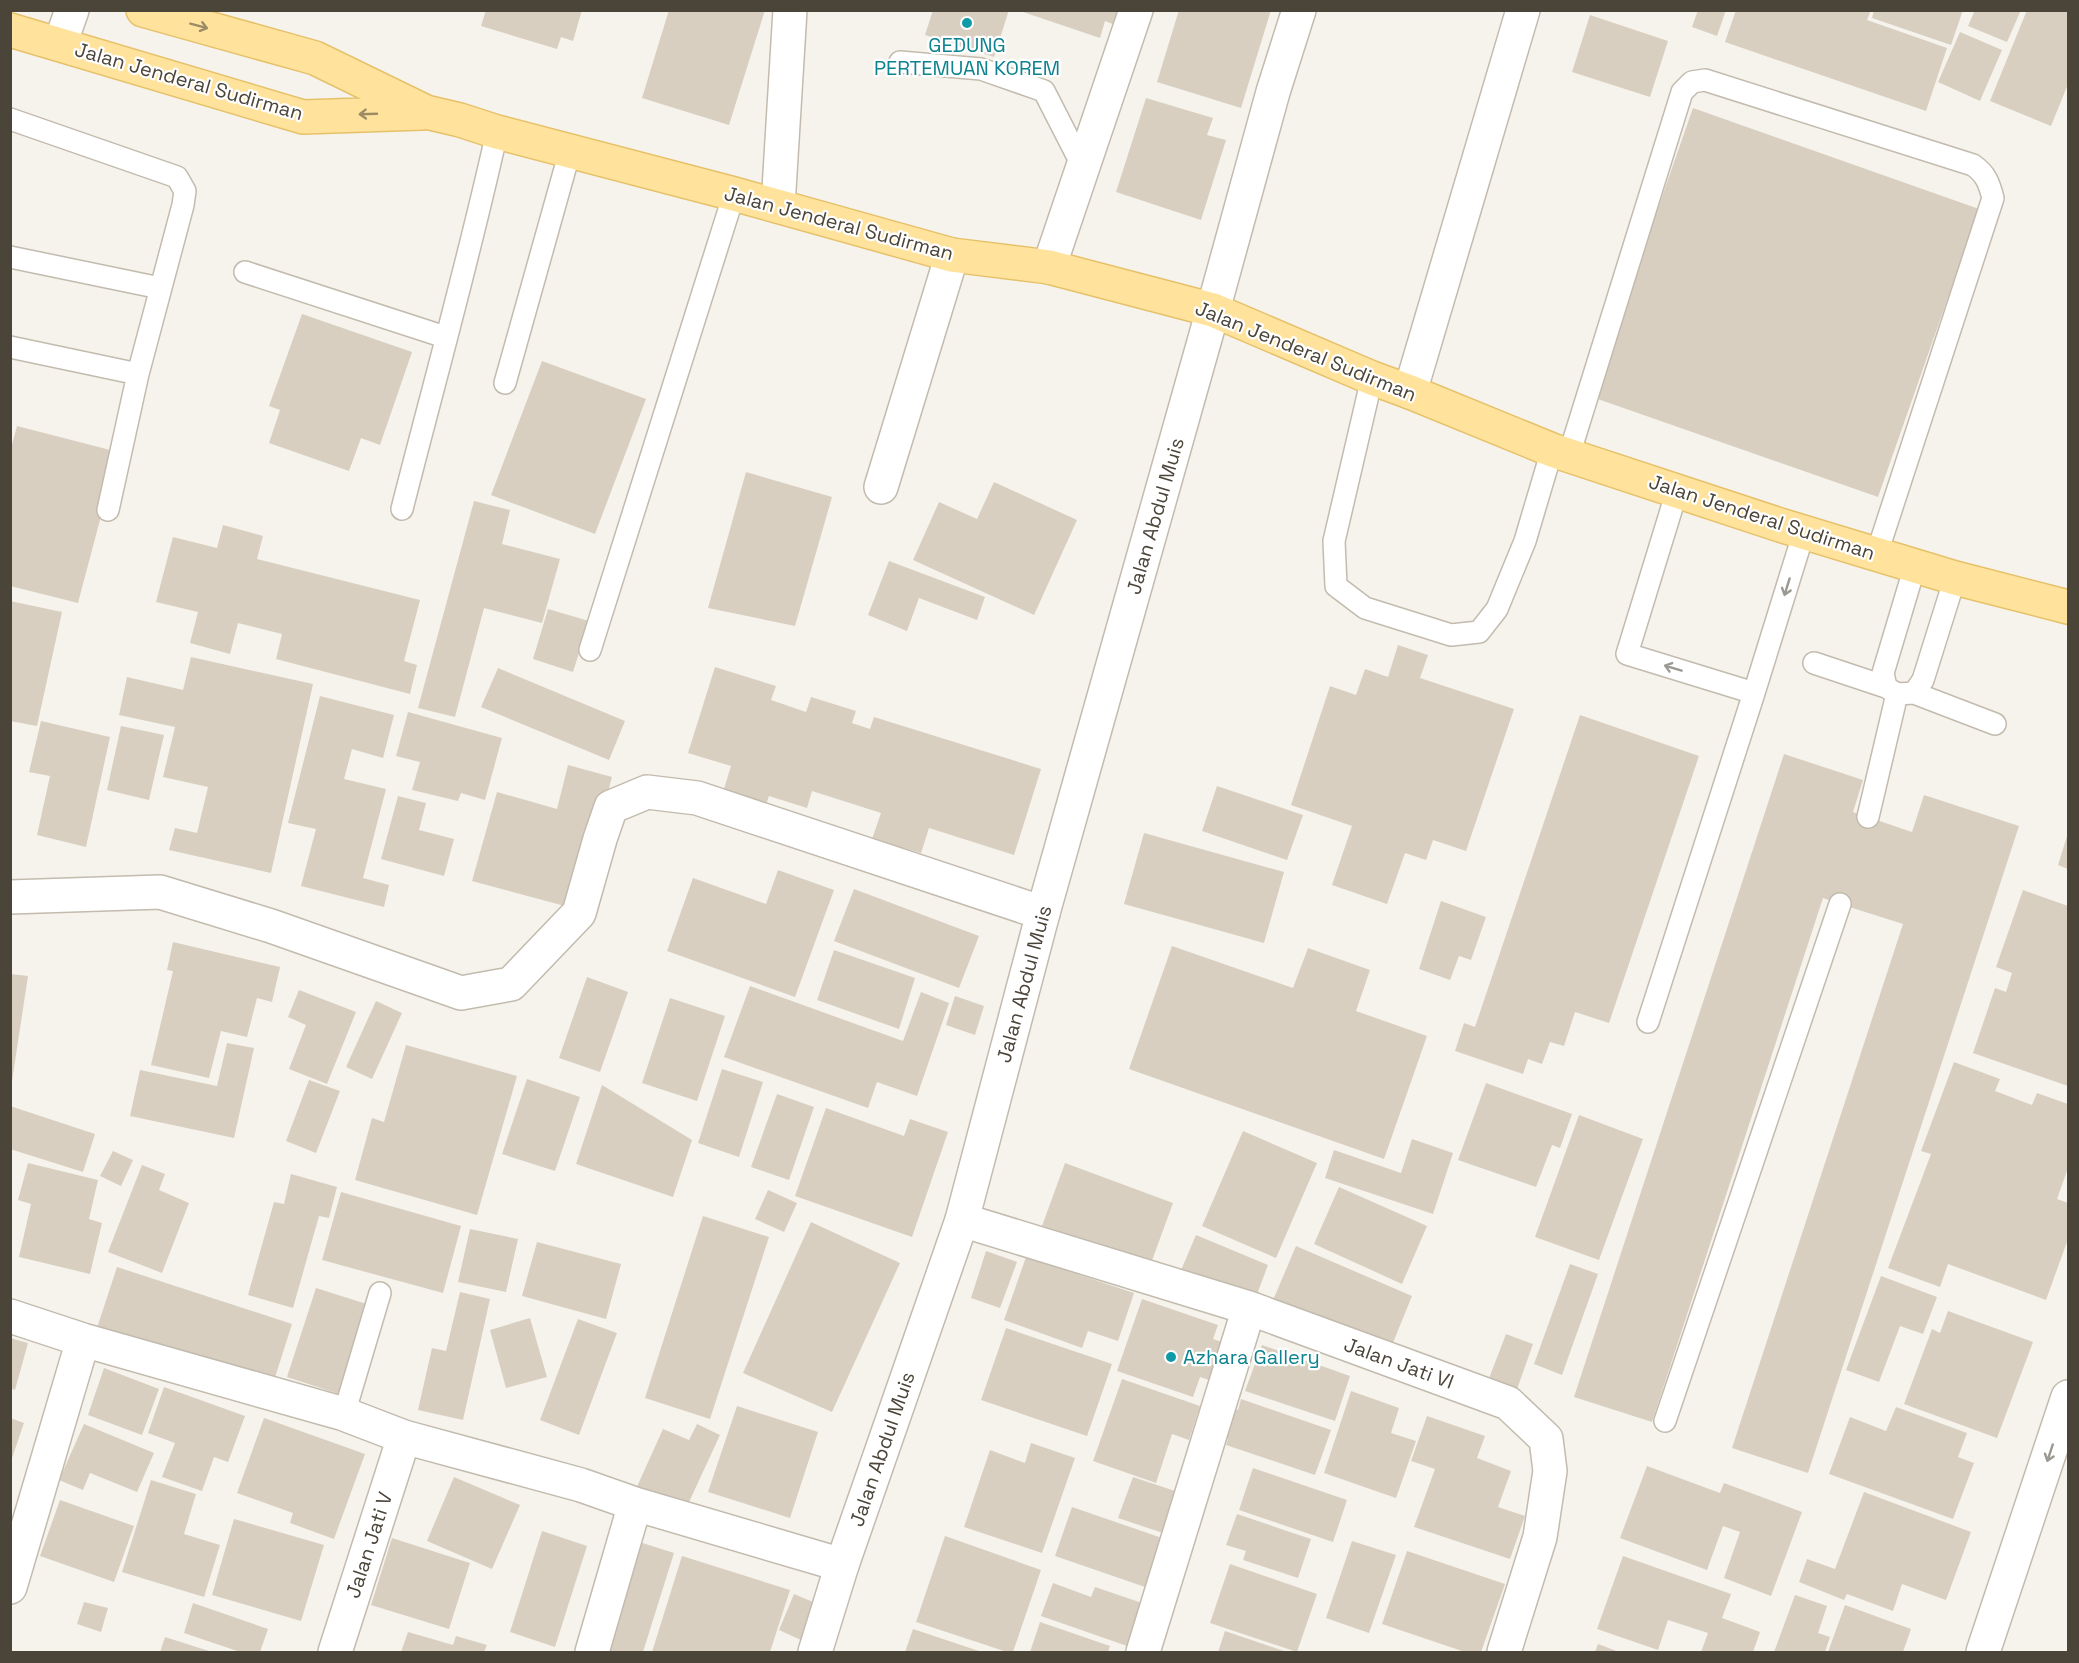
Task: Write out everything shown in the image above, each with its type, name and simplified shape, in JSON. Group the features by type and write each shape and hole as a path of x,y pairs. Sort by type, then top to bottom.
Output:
{"main road":[{"name":"Jalan Jenderal Sudirman","path":"143,10 315,58 426,112 497,132 734,194 952,255 1049,267 1213,310 1372,378 1561,453 1915,566 2068,607"},
{"name":"Jalan Jenderal Sudirman","path":"10,30 303,117 426,112"}],"street":[{"path":"60,44 72,10"},
{"path":"778,206 790,10"},
{"path":"1049,267 1136,10"},
{"name":"Jalan Abdul Muis","path":"815,1653 842,1565 962,1220 1043,913 1273,92 1299,10"},
{"path":"1410,392 1523,10"},
{"path":"881,487 952,255"},
{"path":"10,897 160,892 271,926 461,993 512,984 579,913 611,807 647,792 697,798 1043,913"},
{"name":"Jalan Jati VI","path":"962,1220 1249,1308 1509,1403 1546,1439 1550,1472 1540,1537 1504,1653"},
{"path":"1143,1653 1249,1308"},
{"path":"10,1316 83,1340 344,1414 404,1437 581,1485 635,1504 842,1565"},
{"path":"10,1587 83,1340"},
{"path":"1983,1653 2068,1397"},
{"name":"Jalan Jati V","path":"335,1653 404,1437"},
{"path":"592,1653 635,1504"}],"lane":[{"path":"900,62 981,69 1044,91 1083,167"},
{"path":"1372,378 1334,541 1336,586 1365,608 1451,636 1479,632 1497,609 1561,453 1682,92 1692,82 1705,80 1973,165 1982,170 1989,181 1993,198 1877,553"},
{"path":"10,119 177,177 185,190 183,206 138,374 108,510"},
{"path":"402,509 477,219 497,132"},
{"path":"506,383 570,151"},
{"path":"590,650 734,194"},
{"path":"10,257 160,288"},
{"path":"245,272 445,337"},
{"path":"10,346 138,374"},
{"path":"1677,491 1627,654 1754,693"},
{"path":"1648,1022 1804,532"},
{"path":"1899,691 1883,673 1915,566"},
{"path":"1899,691 1923,680 1955,578"},
{"path":"1814,663 1995,724"},
{"path":"1868,817 1899,691"},
{"path":"1665,1421 1840,904"},
{"path":"344,1414 380,1293"}],"building":[{"path":"486,10 582,10 573,41 561,37 557,49 481,26"},
{"path":"669,10 765,10 729,125 642,98"},
{"name":"GEDUNG PERTEMUAN KOREM","path":"933,10 1009,10 994,57 925,35"},
{"name":"GEDUNG PERTEMUAN KOREM","path":"1017,10 1126,10 1120,27 1105,21 1100,38"},
{"path":"1179,10 1271,10 1241,108 1157,82"},
{"path":"1698,10 1726,10 1717,36 1692,27"},
{"path":"1736,10 1871,10 1867,20 1947,48 1926,111 1725,42"},
{"path":"1874,10 1963,10 1951,45 1872,18"},
{"path":"1975,10 2021,10 2007,42 1968,26"},
{"path":"2027,10 2068,10 2068,84 2051,126 1990,101"},
{"path":"1590,15 1668,41 1650,97 1572,72"},
{"path":"1960,32 2002,50 1980,101 1938,82"},
{"path":"1146,98 1213,118 1207,135 1226,140 1201,220 1116,192"},
{"path":"1693,108 1979,209 1878,497 1592,397"},
{"path":"302,314 412,352 380,445 361,438 349,471 269,443 280,410 269,406"},
{"path":"542,361 646,399 595,534 491,495"},
{"path":"17,426 118,452 78,603 10,586 10,452"},
{"path":"746,472 832,497 795,626 708,608"},
{"path":"994,482 1077,520 1034,615 913,560 939,502 977,519"},
{"path":"474,501 510,510 502,544 560,559 542,623 484,608 455,717 418,708"},
{"path":"223,525 263,536 257,559 420,600 404,661 417,665 410,694 276,659 282,634 238,623 230,654 190,643 198,612 156,602 173,537 217,548"},
{"path":"889,561 985,597 977,620 919,598 907,631 868,615"},
{"path":"10,601 62,612 37,726 10,721"},
{"path":"548,609 589,621 573,672 533,659"},
{"path":"1398,645 1428,655 1420,678 1514,709 1466,851 1433,840 1426,860 1405,853 1387,904 1332,885 1352,826 1291,805 1330,686 1356,695 1365,669 1388,677"},
{"path":"191,657 313,684 271,873 169,850 175,828 197,833 208,787 163,777 175,727 119,715 127,677 183,690"},
{"path":"715,667 776,686 771,700 806,712 811,697 856,711 852,723 870,729 874,717 1041,769 1014,855 929,828 921,853 872,839 881,813 812,791 807,808 769,796 766,805 723,792 731,766 688,753"},
{"path":"498,668 625,721 609,760 481,707"},
{"path":"320,696 394,715 383,758 352,749 344,779 386,789 363,878 389,885 384,907 301,886 316,829 288,823"},
{"path":"408,712 502,738 485,800 461,793 458,801 412,790 420,762 396,756"},
{"path":"1580,715 1699,756 1609,1023 1575,1012 1564,1046 1550,1042 1542,1064 1528,1059 1523,1074 1455,1051 1464,1023 1475,1027"},
{"path":"41,721 110,737 86,847 37,835 50,776 29,772"},
{"path":"121,726 164,735 149,800 107,790"},
{"path":"1784,754 1863,780 1853,812 1912,832 1924,795 2019,826 1808,1473 1732,1448 1903,924 1823,898 1652,1422 1574,1397"},
{"path":"568,765 612,777 576,909 472,881 497,792 557,809"},
{"path":"1217,786 1303,815 1287,860 1202,831"},
{"path":"398,796 426,803 419,830 454,839 444,876 381,859"},
{"path":"1144,833 1284,872 1264,943 1124,904"},
{"path":"2068,833 2068,869 2058,865"},
{"path":"778,870 834,890 795,997 667,951 693,878 766,904"},
{"path":"854,889 979,936 959,988 834,941"},
{"path":"2023,890 2068,906 2068,1086 1973,1053 1995,988 2006,992 2012,973 1996,967"},
{"path":"1441,901 1486,917 1471,960 1459,956 1450,980 1419,969"},
{"path":"173,942 280,967 272,1002 257,998 247,1037 221,1031 209,1078 151,1065 173,971 167,970"},
{"path":"1172,946 1293,988 1308,948 1370,970 1356,1011 1427,1036 1384,1159 1129,1069"},
{"path":"834,950 915,978 899,1029 817,1000"},
{"path":"10,974 28,976 12,1081 10,1081"},
{"path":"587,977 628,992 600,1072 559,1058"},
{"path":"750,986 903,1041 921,992 949,1003 917,1096 877,1082 868,1108 724,1057"},
{"path":"299,990 356,1012 327,1084 289,1069 306,1025 288,1017"},
{"path":"955,996 984,1006 975,1035 946,1025"},
{"path":"670,998 725,1016 697,1101 642,1083"},
{"path":"376,1001 402,1013 372,1079 346,1067"},
{"path":"227,1043 254,1048 234,1138 130,1116 140,1070 217,1086"},
{"path":"406,1045 517,1076 477,1215 355,1180 372,1118 384,1122"},
{"path":"1954,1062 2000,1079 1995,1091 2032,1105 2037,1093 2068,1104 2068,1168 2057,1199 2068,1203 2068,1239 2046,1300 1948,1264 1940,1287 1888,1268 1931,1154 1921,1151"},
{"path":"722,1069 763,1082 739,1157 698,1143"},
{"path":"527,1079 580,1097 555,1171 502,1154"},
{"path":"309,1080 340,1091 316,1153 286,1141"},
{"path":"1486,1083 1572,1114 1560,1148 1552,1145 1536,1187 1458,1160"},
{"path":"602,1085 692,1140 673,1197 576,1164"},
{"path":"777,1094 814,1107 789,1180 751,1167"},
{"path":"10,1106 95,1134 83,1172 10,1149"},
{"path":"826,1108 904,1136 910,1119 948,1132 912,1237 795,1196"},
{"path":"1579,1115 1643,1139 1599,1260 1535,1237"},
{"path":"1243,1131 1317,1163 1276,1258 1202,1226"},
{"path":"1412,1139 1453,1153 1433,1214 1325,1178 1334,1150 1401,1173"},
{"path":"113,1151 133,1160 121,1186 100,1176"},
{"path":"28,1163 98,1180 89,1219 102,1223 90,1274 19,1257 31,1204 18,1200"},
{"path":"1065,1163 1173,1203 1150,1266 1042,1226"},
{"path":"142,1165 165,1174 159,1190 189,1203 162,1273 108,1252"},
{"path":"291,1174 337,1187 329,1218 319,1216 293,1308 248,1295 274,1202 284,1204"},
{"path":"1339,1187 1427,1226 1402,1284 1314,1244"},
{"path":"768,1190 797,1203 784,1232 755,1219"},
{"path":"341,1192 461,1226 443,1293 322,1260"},
{"path":"703,1216 769,1237 710,1419 645,1398"},
{"path":"811,1222 900,1263 832,1412 743,1373"},
{"path":"470,1229 518,1239 506,1292 458,1282"},
{"path":"1196,1235 1268,1265 1253,1305 1179,1275"},
{"path":"537,1242 621,1264 606,1319 522,1296"},
{"path":"1296,1246 1412,1296 1388,1355 1271,1305"},
{"path":"986,1251 1017,1262 1000,1308 971,1298"},
{"path":"1026,1257 1134,1293 1118,1341 1088,1331 1082,1348 1004,1320"},
{"path":"1570,1264 1598,1274 1562,1375 1534,1364"},
{"path":"117,1267 292,1324 271,1390 95,1334"},
{"path":"1881,1276 1937,1297 1923,1334 1900,1326 1879,1382 1846,1370"},
{"path":"316,1288 373,1306 345,1396 287,1377"},
{"path":"460,1292 490,1299 463,1420 418,1410 432,1348 446,1351"},
{"name":"Azhara Gallery","path":"1142,1299 1218,1325 1213,1339 1225,1343 1212,1381 1200,1377 1193,1397 1117,1371"},
{"path":"1948,1311 2033,1342 1997,1438 1904,1404 1932,1329 1940,1333"},
{"path":"530,1318 547,1377 506,1388 490,1330"},
{"path":"578,1319 617,1333 579,1435 540,1420"},
{"path":"1006,1328 1112,1364 1087,1436 981,1400"},
{"path":"1506,1334 1533,1344 1516,1392 1488,1381"},
{"path":"10,1338 28,1343 15,1390 10,1388"},
{"path":"1262,1345 1350,1376 1335,1421 1245,1391"},
{"path":"104,1368 159,1389 142,1435 88,1415"},
{"path":"1122,1379 1200,1406 1189,1440 1172,1434 1156,1483 1093,1461"},
{"path":"164,1387 245,1416 228,1462 214,1457 202,1491 162,1477 175,1443 148,1433"},
{"path":"1351,1391 1399,1408 1391,1433 1416,1441 1396,1498 1324,1473"},
{"path":"1241,1399 1331,1430 1315,1475 1226,1445 1228,1439 1222,1437 1232,1408 1238,1410"},
{"path":"737,1406 818,1432 790,1518 708,1492"},
{"path":"1896,1407 1967,1433 1958,1457 1974,1463 1953,1519 1829,1474 1850,1417 1886,1431"},
{"path":"1427,1416 1485,1436 1477,1458 1511,1471 1498,1507 1525,1516 1510,1559 1414,1527 1435,1469 1411,1461"},
{"path":"10,1418 24,1423 11,1461 10,1461"},
{"path":"264,1418 365,1454 334,1539 290,1523 293,1513 237,1493"},
{"path":"84,1424 154,1453 137,1492 90,1473 83,1490 59,1480"},
{"path":"697,1424 720,1435 684,1513 635,1491 663,1429 689,1440"},
{"path":"1031,1443 1075,1458 1042,1553 964,1527 990,1450 1025,1463"},
{"path":"1647,1466 1720,1493 1724,1483 1802,1512 1771,1596 1724,1578 1740,1532 1723,1526 1707,1570 1620,1538"},
{"path":"1253,1468 1347,1500 1333,1542 1239,1510"},
{"path":"454,1477 520,1505 492,1569 427,1541"},
{"path":"1133,1477 1181,1493 1166,1534 1118,1518"},
{"path":"151,1480 196,1494 184,1534 220,1545 204,1597 122,1572"},
{"path":"1864,1492 1971,1532 1946,1600 1902,1584 1893,1611 1847,1594 1844,1600 1799,1582 1807,1559 1835,1569"},
{"path":"60,1500 134,1526 114,1582 40,1556"},
{"path":"1072,1507 1165,1539 1148,1588 1055,1556"},
{"path":"1237,1514 1311,1539 1298,1578 1243,1560 1246,1551 1226,1545"},
{"path":"234,1519 324,1545 301,1621 212,1595"},
{"path":"542,1531 587,1546 555,1647 510,1632"},
{"path":"945,1536 1041,1570 1013,1652 916,1622"},
{"path":"392,1538 470,1563 449,1629 371,1605"},
{"path":"633,1540 674,1553 643,1652 597,1652"},
{"path":"1352,1541 1396,1555 1369,1633 1326,1618"},
{"path":"1407,1551 1505,1584 1481,1652 1465,1652 1382,1624"},
{"path":"682,1556 790,1590 770,1652 652,1652"},
{"path":"1623,1556 1731,1594 1722,1618 1760,1632 1753,1652 1701,1652 1708,1633 1668,1620 1658,1650 1597,1629"},
{"path":"1230,1564 1317,1594 1297,1652 1210,1623"},
{"path":"1053,1583 1091,1597 1095,1587 1145,1604 1130,1647 1041,1616"},
{"path":"794,1594 818,1604 803,1641 779,1630"},
{"path":"1795,1595 1827,1606 1818,1633 1830,1637 1825,1652 1774,1652"},
{"path":"84,1602 108,1608 101,1632 77,1624"},
{"path":"193,1603 268,1629 260,1652 240,1652 184,1633"},
{"path":"1845,1605 1911,1629 1903,1652 1828,1652"},
{"path":"1040,1622 1110,1646 1108,1652 1030,1652"},
{"path":"913,1629 982,1652 905,1652"},
{"path":"1225,1631 1287,1652 1218,1652"},
{"path":"408,1632 453,1645 456,1636 487,1645 484,1652 401,1652"},
{"path":"165,1637 212,1652 160,1652"},
{"path":"1598,1644 1619,1652 1595,1652"}],"place":[{"name":"GEDUNG PERTEMUAN KOREM","path":"967,23"},
{"name":"Azhara Gallery","path":"1171,1357"}]}
